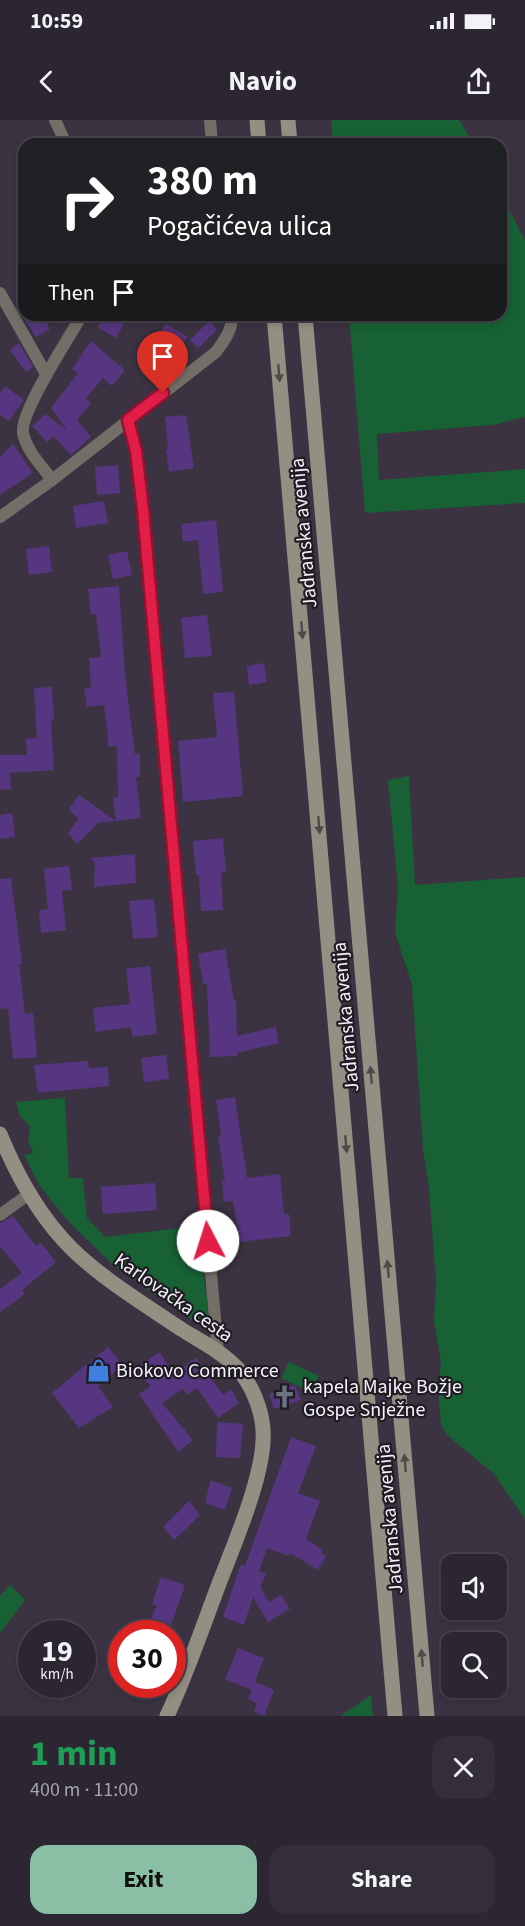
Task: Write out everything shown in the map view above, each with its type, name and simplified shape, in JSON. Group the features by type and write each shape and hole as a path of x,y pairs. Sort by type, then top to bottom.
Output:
{"main road":[{"path":"257,120 258,138"},
{"path":"288,120 290,138"},
{"name":"Jadranska avenija","path":"275,321 395,1716"},
{"name":"Jadranska avenija","path":"306,321 427,1716"},
{"name":"Karlovačka cesta","path":"0,1134 29,1194 48,1221 72,1248 100,1273 129,1294 237,1367 249,1384 256,1403 263,1430 260,1460 246,1513 167,1716"}],"street":[{"path":"55,120 63,138"},
{"path":"210,120 212,138"},
{"path":"0,293 46,374"},
{"path":"52,480 27,444 23,434 23,424 46,374 78,321"},
{"path":"0,517 52,480 216,352 226,337 232,321"},
{"path":"128,420 136,451 144,520 218,1352"},
{"path":"0,1215 29,1194"}],"green space":[{"path":"331,120 459,120 470,138 332,138"},
{"path":"507,206 525,240 525,417 492,425 377,434 379,480 525,469 525,503 365,513 349,321 507,321"},
{"path":"409,776 415,885 525,877 525,1519 494,1474 447,1435 441,1425 438,1387 441,1362 434,1321 436,1281 429,1188 423,1150 412,984 395,933 398,887 388,780"},
{"path":"65,1098 69,1178 83,1178 87,1218 105,1237 197,1226 209,1314 206,1324 198,1324 112,1264 68,1221 39,1185 24,1155 33,1153 28,1140 30,1126 20,1116 16,1102"},
{"path":"289,1362 319,1376 311,1392 281,1378"},
{"path":"10,1585 25,1600 0,1633 0,1596"},
{"path":"371,1695 373,1716 341,1716 342,1715"}],"building":[{"path":"26,321 46,321 50,329 36,337"},
{"path":"102,321 126,321 116,338 98,327"},
{"path":"209,321 217,330 198,348 190,340"},
{"path":"166,324 187,337 165,371 144,357"},
{"path":"91,341 125,370 112,386 103,378 86,398 91,403 77,420 91,437 71,455 53,436 47,442 32,426 45,414 67,430 51,408 78,373 72,369"},
{"path":"19,343 33,367 26,372 10,350"},
{"path":"5,386 24,400 9,421 0,415 0,394"},
{"path":"186,415 194,468 169,472 165,417"},
{"path":"13,444 33,473 0,495 0,457"},
{"path":"118,465 120,493 97,495 95,467"},
{"path":"104,501 108,523 76,528 73,506"},
{"path":"216,520 223,592 203,594 198,540 183,542 181,524"},
{"path":"49,546 52,572 29,575 26,549"},
{"path":"127,551 132,575 113,579 108,555"},
{"path":"119,586 125,676 135,754 140,754 140,777 136,777 141,818 116,821 113,797 118,797 117,746 109,747 104,705 87,707 84,688 91,687 89,658 101,657 96,614 91,614 88,589"},
{"path":"207,615 212,656 185,658 181,618"},
{"path":"264,663 267,682 249,685 247,666"},
{"path":"52,687 54,770 10,773 11,789 0,790 0,755 27,755 26,739 37,738 34,688"},
{"path":"234,692 243,796 183,802 178,741 217,737 213,693"},
{"path":"79,795 116,821 97,823 77,844 68,833 78,819 69,809"},
{"path":"12,813 15,837 0,839 0,815"},
{"path":"223,838 226,872 221,873 223,910 201,911 199,875 196,875 193,841"},
{"path":"135,854 136,883 94,887 95,863 90,858"},
{"path":"69,866 72,890 62,891 66,930 41,933 39,910 48,909 44,869"},
{"path":"11,878 22,964 19,964 25,1014 33,1013 37,1057 13,1059 8,1008 0,1009 0,879"},
{"path":"154,899 158,937 133,939 129,901"},
{"path":"225,949 234,1000 236,1000 237,1036 276,1027 279,1043 237,1053 237,1056 210,1057 207,984 203,984 198,954"},
{"path":"150,966 157,1034 132,1037 131,1027 96,1032 93,1008 130,1004 126,969"},
{"path":"166,1055 169,1079 144,1082 141,1058"},
{"path":"88,1061 89,1068 108,1067 109,1086 38,1093 34,1065"},
{"path":"235,1097 247,1178 280,1174 284,1214 289,1214 291,1236 240,1242 233,1201 224,1202 222,1180 225,1180 218,1136 221,1135 216,1100"},
{"path":"155,1183 157,1210 103,1214 101,1187"},
{"path":"13,1216 36,1246 41,1243 56,1262 22,1290 25,1294 0,1312 0,1289 22,1273 0,1246 0,1223"},
{"path":"108,1347 123,1365 98,1386 113,1407 79,1428 52,1393"},
{"path":"160,1352 173,1374 196,1358 223,1395 231,1389 239,1403 218,1418 197,1388 187,1395 183,1389 162,1403 193,1440 178,1452 139,1394 151,1386 135,1369"},
{"name":"kapela Majke Božje Gospe Snježne","path":"295,1385 301,1400 274,1409 269,1394"},
{"path":"217,1422 243,1424 240,1458 216,1457"},
{"path":"291,1437 316,1446 298,1493 320,1501 306,1539 323,1550 321,1553 326,1556 318,1570 290,1553 289,1556 267,1548 259,1571 266,1574 260,1587 269,1602 281,1595 290,1609 268,1622 253,1597 244,1625 223,1617 241,1564 245,1566"},
{"path":"211,1480 232,1488 225,1510 205,1503"},
{"path":"189,1501 200,1515 174,1540 163,1527"},
{"path":"161,1577 185,1585 173,1620 150,1620 157,1606 152,1604"},
{"path":"238,1648 264,1658 255,1682 274,1690 264,1716 254,1711 257,1703 248,1699 252,1690 225,1679"}],"place":[{"name":"Biokovo Commerce","path":"98,1370"},
{"name":"kapela Majke Božje Gospe Snježne","path":"285,1397"}],"route":[{"path":"163,393 128,420 136,451 143,510 208,1241"}]}
